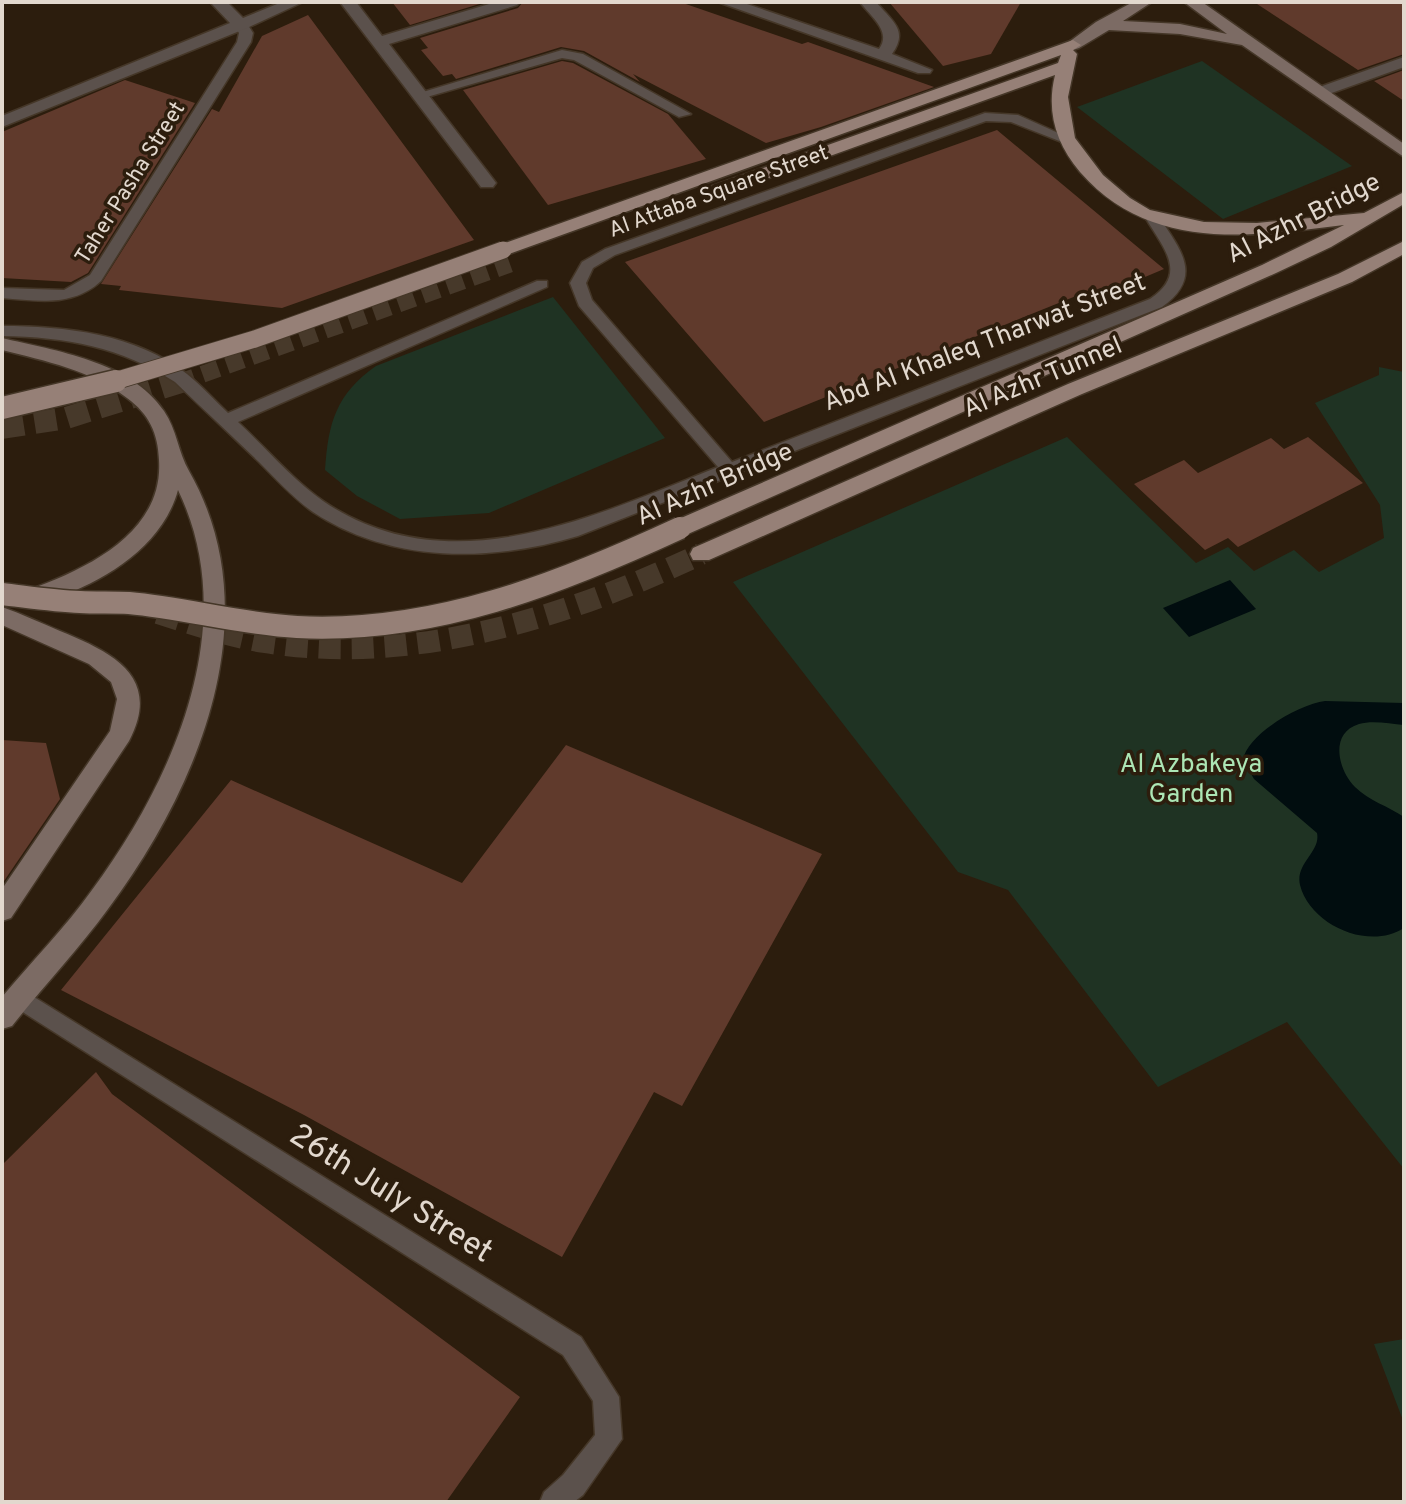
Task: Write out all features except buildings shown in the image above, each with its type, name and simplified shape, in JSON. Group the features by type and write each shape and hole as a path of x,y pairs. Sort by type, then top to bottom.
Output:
{"main road":[{"path":"1073,45 1065,66 1058,111 1067,140 1090,173 1128,204 1152,217 1198,226 1245,228 1375,215"},
{"path":"506,257 1073,45"},
{"path":"2,408 83,391 192,360 506,257 1065,66"},
{"name":"Al Azhr Bridge","path":"2,594 49,600 124,602 286,626 384,624 479,607 598,565 1269,269 1404,197"},
{"name":"Al Azhr Tunnel","path":"701,554 1075,389 1345,278 1404,248"}],"street":[{"path":"218,2 241,25"},
{"path":"2,122 295,2"},
{"path":"348,2 487,183"},
{"path":"379,42 512,2"},
{"path":"726,2 924,70"},
{"path":"868,2 892,31 892,42 882,56"},
{"path":"1073,45 1102,17 1144,2"},
{"path":"1192,2 1404,152"},
{"path":"1102,17 1180,29 1257,47"},
{"path":"1320,92 1404,62"},
{"path":"2,344 92,369 127,388 152,409 163,425 172,460 202,519 211,551 214,625 198,709 167,790 134,850 63,948 2,1017"},
{"path":"2,603 56,590 116,557 139,537 156,515 169,487 172,460"},
{"path":"2,616 108,663 127,687 129,701 121,734 2,910"}],"lane":[{"name":"Taher Pasha Street","path":"2,293 73,294 87,288 96,278 244,42 246,33 241,25"},
{"path":"420,95 554,55 571,54 684,114"},
{"name":"Al Attaba Square Street","path":"729,469 585,302 578,283 587,265 610,252 985,117 1013,118 1067,140"},
{"name":"Abd Al Khaleq Tharwat Street","path":"2,331 87,336 139,352 181,378 319,507 373,534 438,547 506,546 572,531 1167,297 1179,280 1181,271 1179,261 1152,217"},
{"path":"226,421 542,284"},
{"name":"26th July Street","path":"18,997 572,1346 606,1397 609,1439 573,1485 554,1502"}],"green space":[{"path":"1202,61 1352,166 1223,219 1077,107"},
{"path":"553,297 665,438 489,513 400,519 357,496 325,470 329,438 337,411 352,387 376,366"},
{"name":"Al Azbakeya Garden","path":"1379,367 1404,372 1404,1169 1287,1022 1158,1087 1008,890 958,872 733,582 1067,437 1196,563 1228,547 1254,571 1294,550 1319,572 1384,538 1380,505 1315,403 1379,375"},
{"path":"1404,1339 1404,1423 1374,1344"}],"shaded area":[{"path":"1230,580 1256,609 1189,637 1163,608"},
{"path":"1325,701 1404,703 1404,725 1359,724 1343,735 1339,752 1344,771 1355,787 1404,817 1404,928 1390,934 1374,937 1358,935 1328,922 1316,912 1306,899 1299,877 1315,846 1317,833 1254,779 1243,760 1254,740 1276,722 1302,708"}],"tunnel":[{"path":"181,382 510,264"},
{"path":"2,428 66,418 181,382"},
{"path":"158,613 264,642 320,648 377,647 433,641 488,631 543,616 597,598 701,554"}]}
